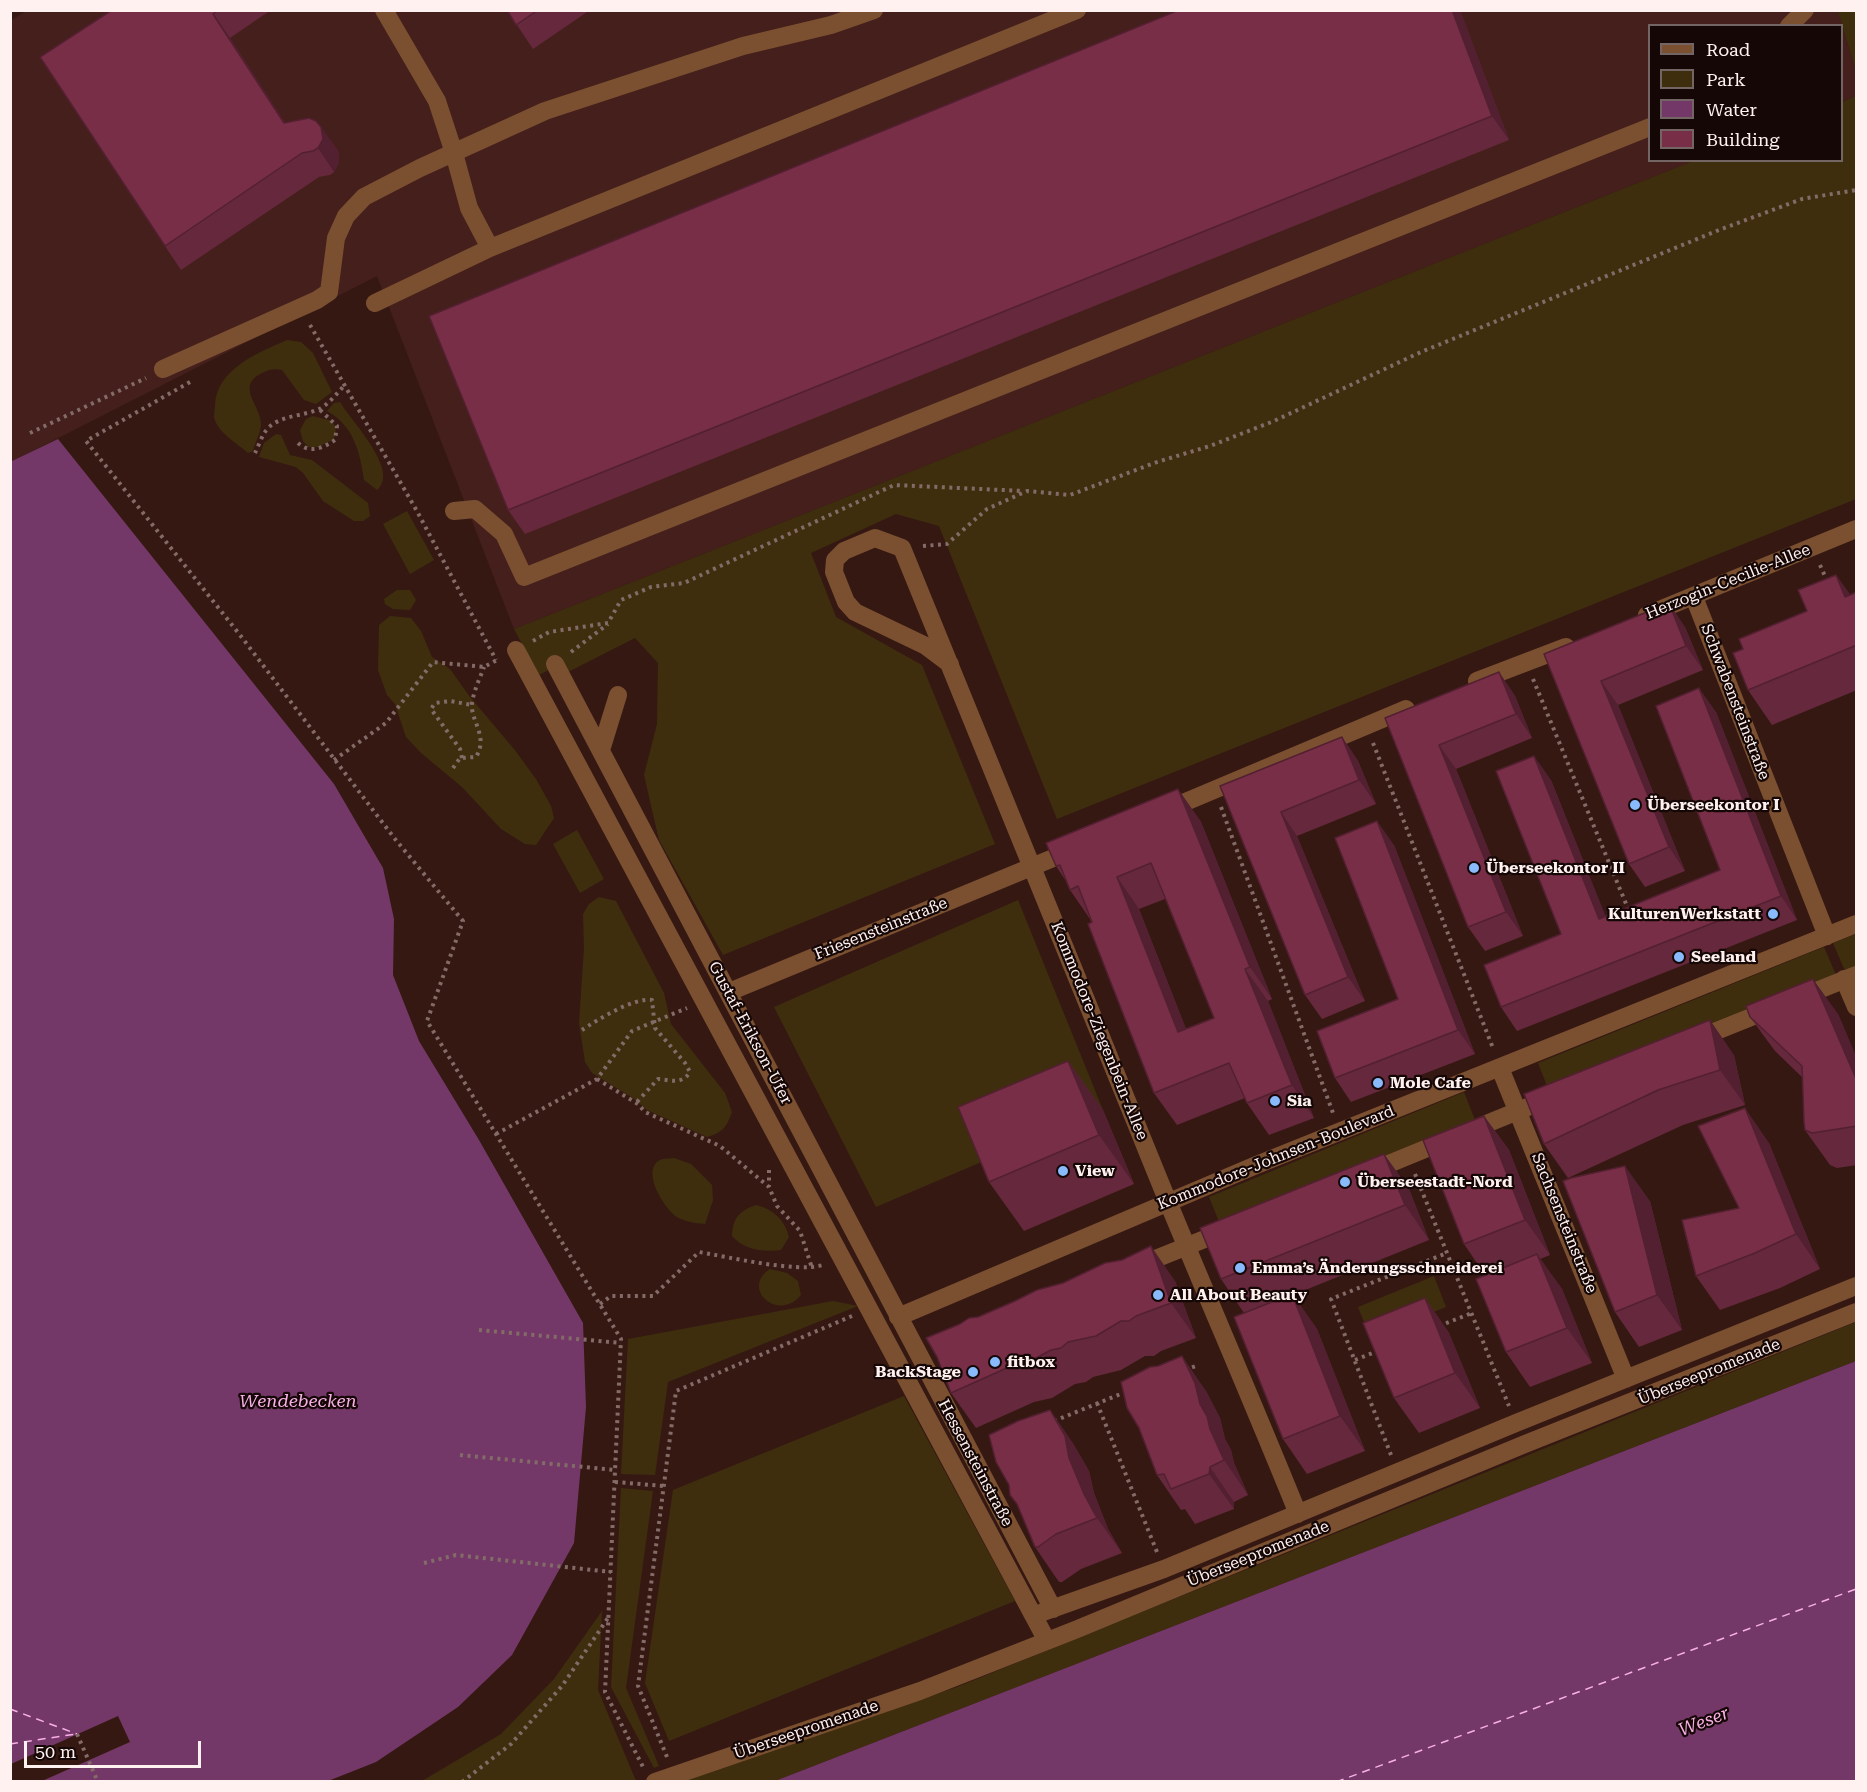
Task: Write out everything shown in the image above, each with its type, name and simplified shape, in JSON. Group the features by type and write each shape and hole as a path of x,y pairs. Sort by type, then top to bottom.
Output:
{"street":[{"path":"384,10 436,101 454,153 469,208 490,248"},
{"path":"163,369 317,300 329,292 336,238 346,216 364,197 545,111 743,46 831,25 874,10"},
{"path":"375,303 490,248 1077,10"},
{"path":"1791,24 1805,10"},
{"path":"454,511 475,509 504,534 524,577 1648,129"},
{"name":"Herzogin-Cecilie-Allee","path":"1631,621 1857,529"},
{"path":"902,548 875,538 844,551 835,560 834,572 841,591 846,602 855,612 926,646 950,664"},
{"name":"Kommodore-Ziegenbein-Allee","path":"902,548 1186,1246 1298,1514"},
{"name":"Schwabensteinstraße","path":"1694,597 1827,936"},
{"path":"1462,687 1579,642"},
{"path":"504,656 869,1307 1047,1641"},
{"name":"Gustaf-Erikson-Ufer","path":"555,664 898,1317"},
{"path":"601,750 618,695"},
{"path":"1150,817 1419,704"},
{"path":"1033,867 1096,840"},
{"name":"Friesensteinstraße","path":"729,992 1033,867"},
{"name":"Kommodore-Johnsen-Boulevard","path":"898,1317 1168,1202 1857,924"},
{"path":"1680,1046 1850,977 1857,1007"},
{"name":"Sachsensteinstraße","path":"1500,1068 1626,1379"},
{"path":"1356,1178 1569,1090"},
{"path":"1124,1272 1248,1222"},
{"name":"Überseepromenade","path":"1033,1616 1164,1569 1516,1423 1857,1286"},
{"name":"Überseepromenade","path":"650,1777 675,1774 920,1691 1857,1312"},
{"name":"Hessensteinstraße","path":"898,1317 1053,1609"},
{"path":"919,1356 940,1347"}],"path":[{"path":"334,760 386,723 433,662 484,667 549,632 608,623 621,600 651,587 684,583 894,485 1070,495 1274,421 1421,352 1719,230 1802,199 1857,190"},
{"path":"300,330 311,325 418,513 504,656"},
{"path":"30,433 163,369"},
{"path":"196,378 86,441 240,635 395,840 463,921 427,1022 621,1339 605,1692 650,1777"},
{"path":"255,453 268,428 285,419 319,409 332,400 345,385"},
{"path":"298,443 312,450 322,448 335,440 337,426 319,409"},
{"path":"902,548 947,544 987,509 1027,491"},
{"path":"1813,547 1832,593"},
{"path":"1526,662 1630,914"},
{"path":"453,768 462,758 476,757 480,749 480,735 472,705 484,667"},
{"path":"462,758 460,749 431,709 435,703 445,701 472,705"},
{"path":"1366,725 1500,1068"},
{"path":"1214,790 1340,1132"},
{"path":"582,1030 616,1011 652,1000 655,1028 690,1072 680,1081 658,1079 636,1103"},
{"path":"496,1134 597,1079 632,1031 690,1007"},
{"path":"597,1079 636,1103 645,1112 720,1146 770,1187 777,1206 800,1230 812,1268"},
{"path":"1408,1156 1516,1423"},
{"path":"600,1304 611,1296 653,1296 699,1252 812,1268 841,1257"},
{"path":"1398,1472 1331,1299 1447,1253"},
{"path":"675,1774 638,1686 676,1391 869,1307"},
{"path":"1430,1330 1472,1313"},
{"path":"479,1330 621,1343"},
{"path":"1355,1360 1387,1347"},
{"path":"1174,1374 1196,1366"},
{"path":"1047,1425 1130,1390"},
{"path":"1097,1403 1164,1569"},
{"path":"460,1455 615,1470"},
{"path":"615,1482 664,1486"},
{"path":"424,1563 456,1555 611,1572"},
{"path":"462,1782 511,1744 555,1695 609,1616"},
{"path":"77,1734 98,1782"}],"shaded area":[{"path":"1838,10 1842,24 1648,24 1648,162 1690,162 514,629 377,276 11,462 10,21 26,11"},
{"path":"1843,27 1856,71 1856,96 1843,102"}],"green space":[{"path":"1838,11 1856,11 1856,71 1843,24"},
{"path":"1856,96 1856,499 1057,819 939,526 896,514 811,553 836,617 922,665 995,844 723,955 659,840 644,775 657,724 658,663 635,638 568,672 563,662 539,675 514,629 1690,162 1843,162 1843,102"},
{"path":"287,340 301,342 313,353 332,392 316,404 304,400 282,370 271,370 253,379 250,391 260,417 261,427 253,451 248,453 217,425 214,415 217,393 223,382 240,364"},
{"path":"340,402 378,459 383,471 383,482 377,490 364,480 358,450 350,432 344,424 327,411 334,403"},
{"path":"313,416 332,421 336,428 334,439 318,447 308,447 303,441 300,430 306,419"},
{"path":"276,434 281,435 290,455 312,460 368,503 370,516 363,521 354,521 323,501 296,467 259,457 264,443"},
{"path":"407,511 434,560 410,574 383,524"},
{"path":"397,590 410,590 416,600 410,610 393,609 385,604 384,599"},
{"path":"390,616 411,618 421,631 432,657 450,669 536,779 551,806 554,818 536,845 525,844 501,829 462,787 421,753 406,737 395,704 387,695 378,670 379,625"},
{"path":"577,830 604,879 580,893 553,844"},
{"path":"599,897 616,901 664,993 671,1024 725,1093 732,1112 726,1126 717,1133 707,1137 647,1110 633,1098 592,1073 585,1062 579,1023 584,948 583,914 589,904"},
{"path":"1018,900 1103,1110 876,1207 774,1007"},
{"path":"1856,934 1856,966 1845,971 1833,943"},
{"path":"1824,947 1836,975 1549,1091 1538,1063"},
{"path":"1464,1092 1475,1120 1220,1224 1209,1197"},
{"path":"674,1158 691,1164 712,1185 713,1200 705,1224 677,1217 666,1206 656,1190 653,1181 654,1165 661,1159"},
{"path":"756,1205 773,1212 785,1225 789,1237 781,1250 754,1249 742,1244 732,1236 738,1216"},
{"path":"770,1269 787,1273 798,1281 801,1295 792,1303 773,1304 761,1293 759,1285 762,1277"},
{"path":"1434,1276 1446,1307 1370,1337 1358,1307"},
{"path":"833,1301 858,1306 668,1382 655,1475 621,1474 628,1339"},
{"path":"1856,1322 1856,1361 775,1781 676,1782 957,1687"},
{"path":"904,1396 1015,1601 669,1741 645,1683 673,1490"},
{"path":"621,1488 653,1491 626,1688 659,1766 654,1768 611,1687"},
{"path":"602,1611 598,1690 636,1781 422,1781 501,1734 554,1679"}],"water":[{"name":"Wendebecken","path":"58,439 334,784 383,868 394,919 393,975 419,1041 479,1140 583,1323 586,1407 574,1543 512,1655 458,1707 376,1762 328,1781 11,1782 10,462"},
{"name":"Weser","path":"1856,1361 1856,1781 775,1781"}],"pier":[{"path":"118,1716 130,1742 42,1781 11,1781 11,1764"}],"building":[{"path":"112,10 218,10 213,14 284,123 309,118 321,127 323,139 318,148 302,153 165,246 40,57"},
{"path":"507,10 538,10 516,25"},
{"path":"1179,10 1452,10 1492,116 508,510 429,316"},
{"path":"1836,575 1845,597 1857,592 1857,645 1748,690 1733,653 1743,649 1739,639 1807,611 1798,590"},
{"name":"Überseekontor I","path":"1669,603 1686,646 1601,681 1669,847 1629,864 1544,654"},
{"name":"Überseekontor II","path":"1499,672 1516,714 1439,745 1506,912 1468,927 1385,718"},
{"path":"1699,688 1781,896 1501,1007 1484,965 1561,934 1496,771 1534,756 1599,919 1720,870 1656,706"},
{"path":"1342,737 1359,780 1281,812 1348,977 1305,995 1220,786"},
{"path":"1178,789 1250,967 1245,969 1292,1085 1247,1103 1229,1063 1154,1093 1088,924 1092,922 1078,886 1070,890 1060,865 1056,866 1046,843","holes":["1151,863 1214,1018 1178,1032 1117,877"]},
{"path":"1377,821 1458,1030 1335,1078 1317,1031 1398,999 1335,838"},
{"path":"1813,979 1857,1081 1857,1126 1812,1133 1805,1130 1802,1066 1750,1017 1746,1006"},
{"path":"1710,1020 1720,1070 1658,1090 1544,1144 1524,1094"},
{"path":"1068,1061 1099,1135 989,1182 958,1107"},
{"path":"1745,1108 1796,1234 1696,1276 1682,1220 1739,1208 1698,1126"},
{"path":"1484,1116 1525,1220 1464,1244 1423,1140"},
{"path":"1384,1154 1405,1205 1221,1279 1200,1228"},
{"path":"1625,1166 1657,1295 1615,1312 1563,1181"},
{"path":"1151,1246 1171,1303 1136,1316 1129,1321 1121,1321 1096,1336 1068,1342 1061,1348 1051,1350 1027,1363 1009,1367 951,1393 937,1357 926,1338 1037,1290 1063,1283 1105,1263 1122,1260"},
{"path":"1537,1254 1567,1328 1506,1352 1476,1279"},
{"path":"1292,1294 1340,1416 1283,1439 1234,1317"},
{"path":"1425,1298 1455,1373 1394,1398 1363,1323"},
{"path":"1182,1356 1195,1383 1200,1404 1224,1460 1210,1467 1209,1474 1171,1489 1164,1474 1157,1475 1139,1428 1127,1408 1121,1382 1150,1367"},
{"path":"1050,1410 1065,1436 1069,1458 1097,1518 1056,1534 1035,1547 1017,1504 1010,1495 1009,1485 996,1462 989,1435 1018,1421"}],"ferry route":[{"path":"1336,1782 1856,1589"},
{"path":"10,1709 77,1734"},
{"path":"10,1744 76,1734"}],"place":[{"name":"Überseekontor I","path":"1635,805"},
{"name":"Überseekontor II","path":"1474,868"},
{"name":"KulturenWerkstatt","path":"1773,914"},
{"name":"Seeland","path":"1679,957"},
{"name":"Mole Cafe","path":"1378,1083"},
{"name":"Sia","path":"1275,1101"},
{"name":"View","path":"1063,1171"},
{"name":"Überseestadt-Nord","path":"1345,1182"},
{"name":"Emma’s Änderungsschneiderei","path":"1240,1268"},
{"name":"All About Beauty","path":"1158,1295"},
{"name":"fitbox","path":"995,1362"},
{"name":"BackStage","path":"973,1372"}]}
